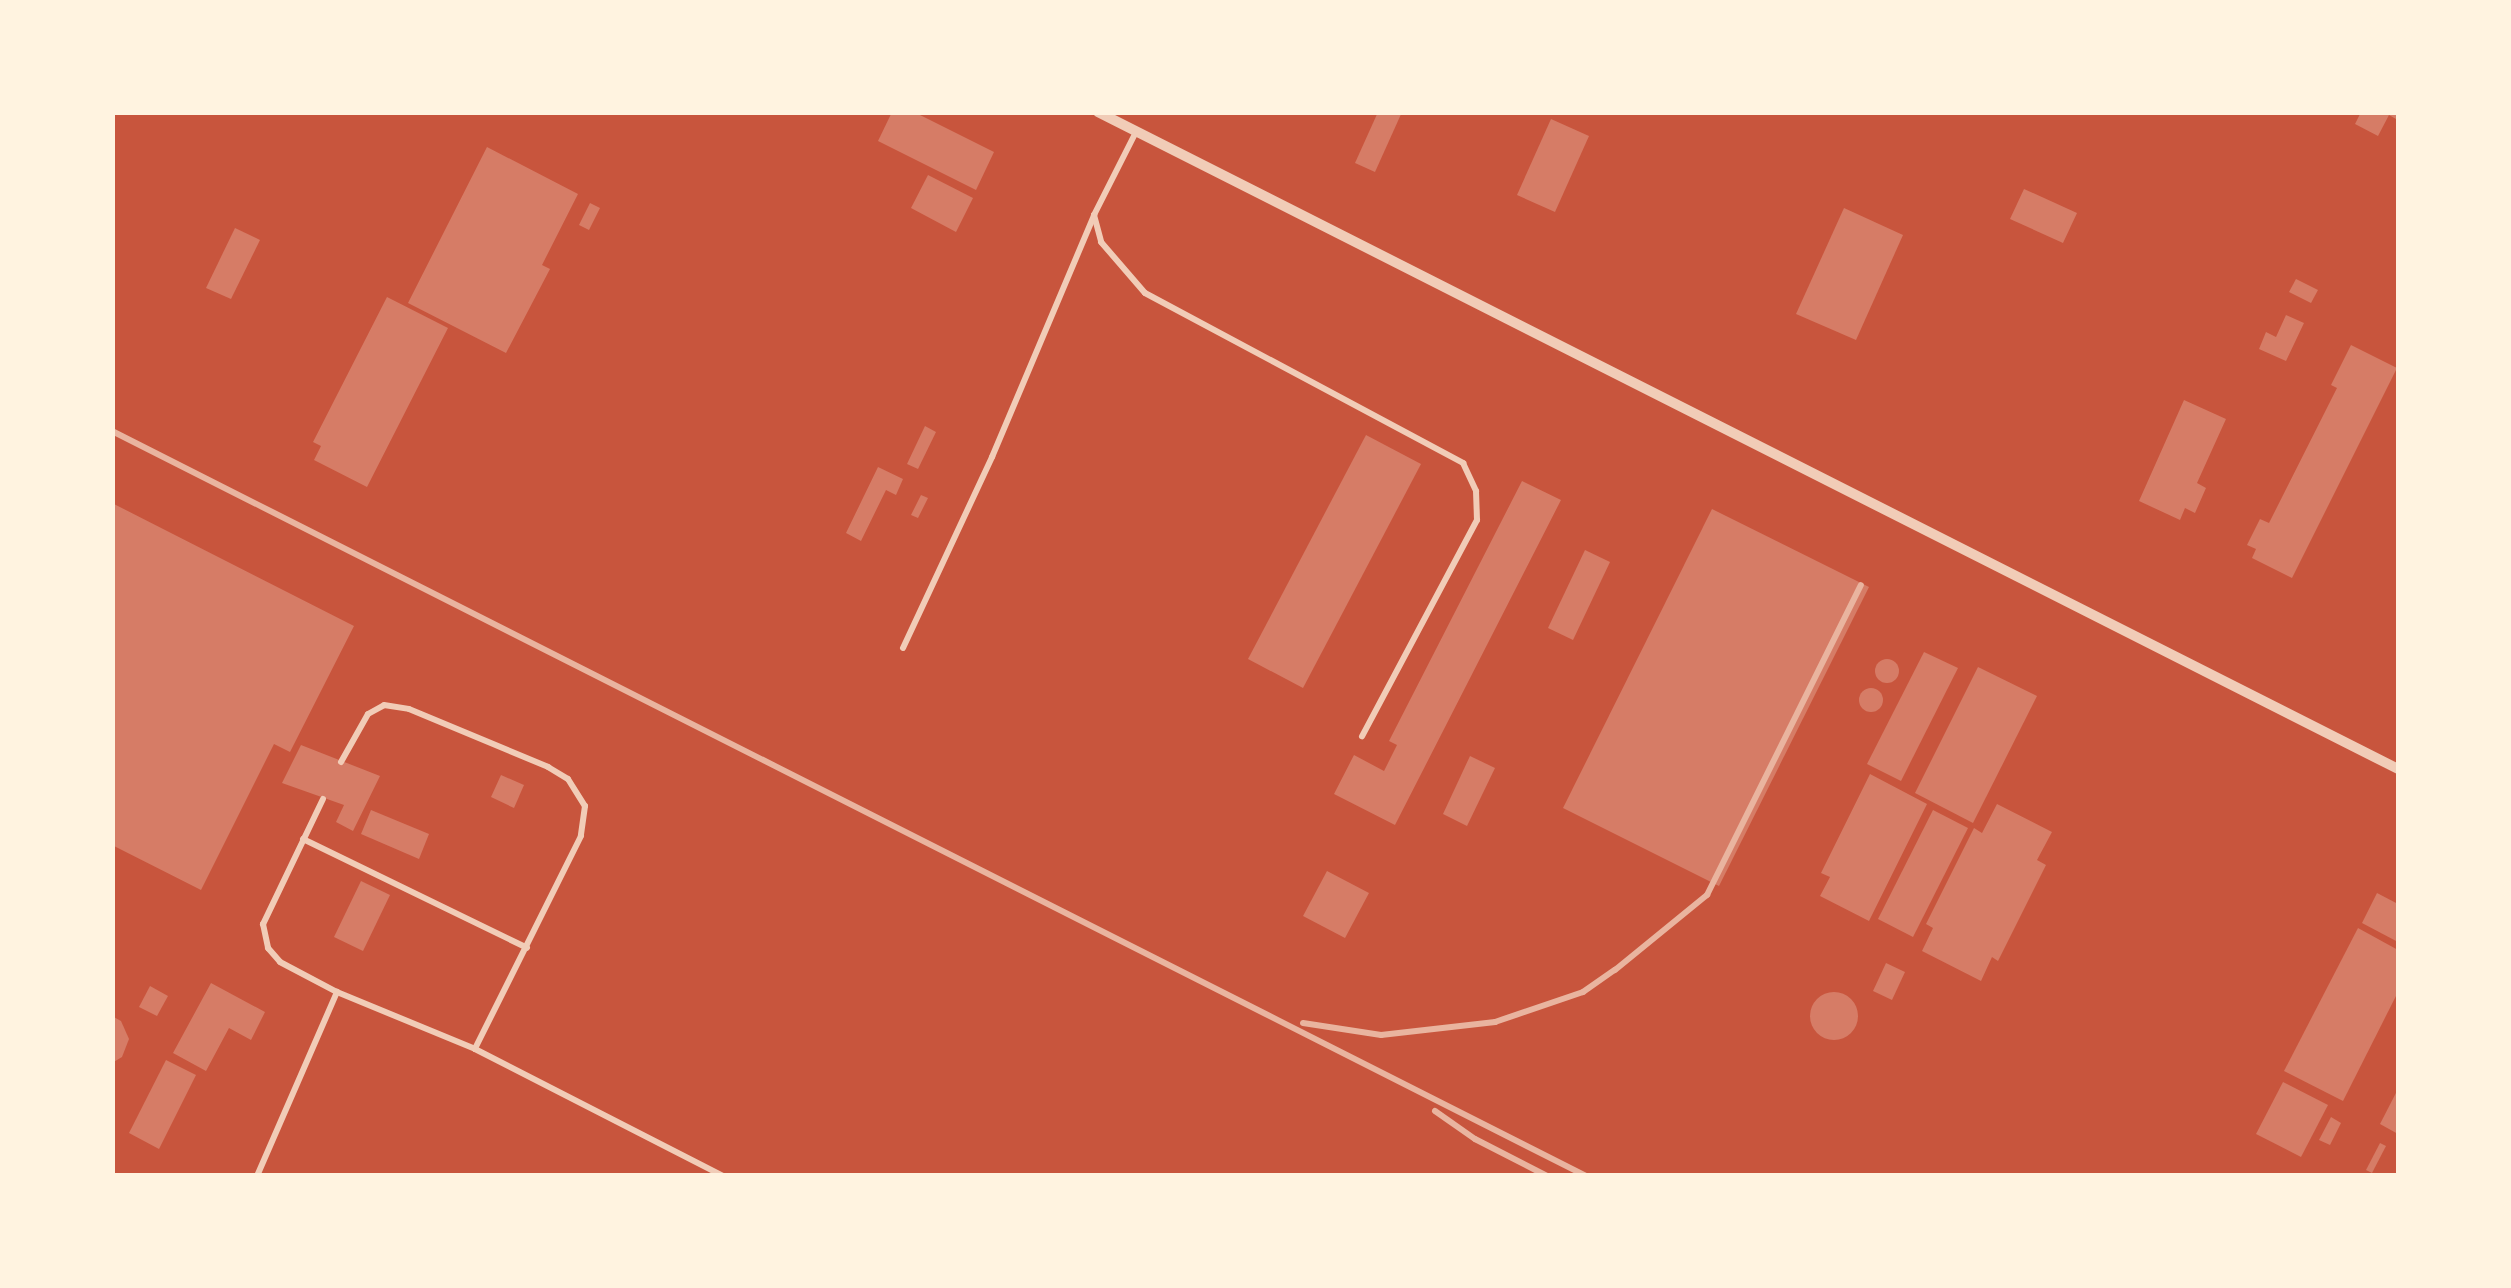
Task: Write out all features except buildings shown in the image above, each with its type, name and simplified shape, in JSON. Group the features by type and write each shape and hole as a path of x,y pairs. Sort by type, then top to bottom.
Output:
{"street":[{"path":"1098,112 2398,769"}],"lane":[{"path":"903,648 992,457 1094,215 1136,132"},
{"path":"1094,215 1102,242 1145,293 1463,464 1476,491 1477,520 1362,736"},
{"path":"340,762 368,714 384,704 409,709 521,752 568,779 585,806 581,836 475,1049"},
{"path":"322,799 263,924 268,948 280,962 337,992 475,1049 724,1176"},
{"path":"303,839 527,948"},
{"path":"257,1176 337,992"}],"railway":[{"path":"112,431 1586,1176"},
{"path":"1303,1023 1381,1035 1495,1022 1583,992 1615,970 1707,895 1861,585"},
{"path":"1435,1111 1475,1139 1547,1176"}]}
